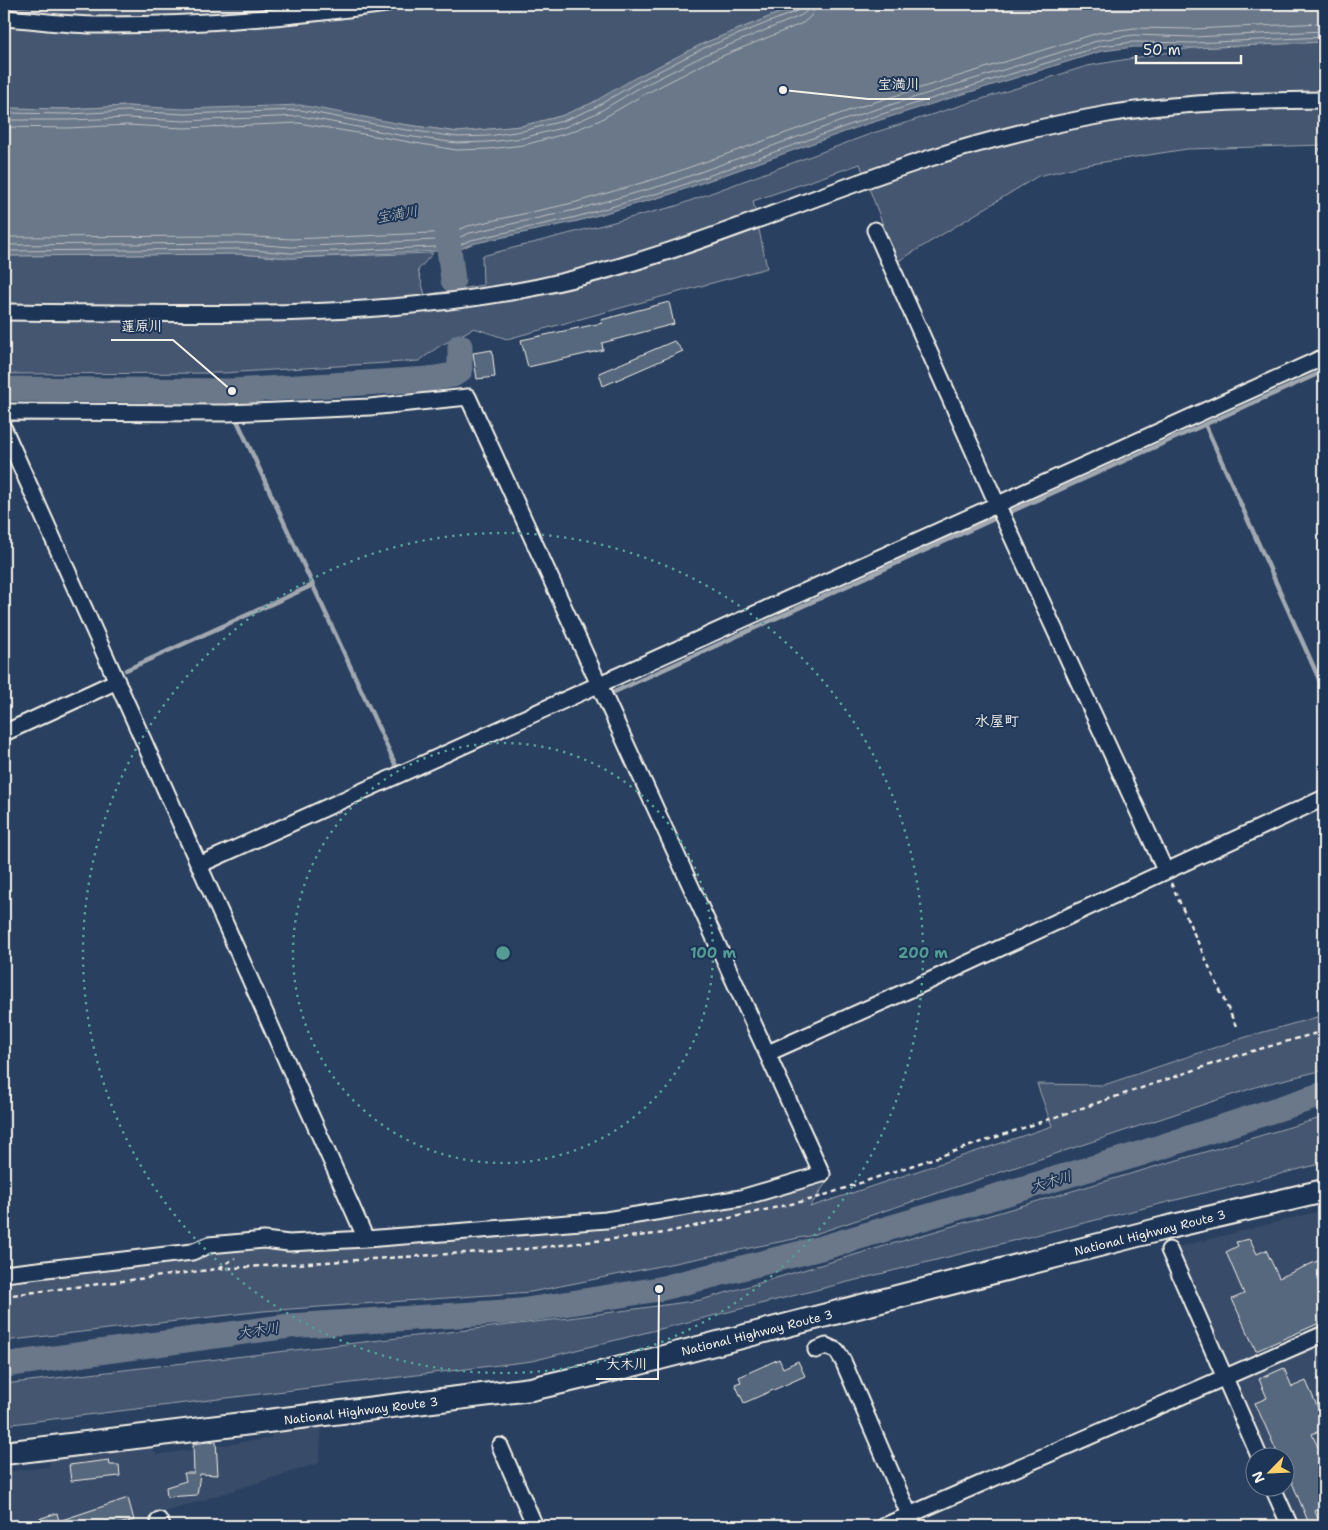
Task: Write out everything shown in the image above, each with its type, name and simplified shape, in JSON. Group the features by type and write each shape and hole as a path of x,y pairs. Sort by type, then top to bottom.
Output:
{"highway":[{"name":"National Highway Route 3","path":"4,1453 531,1389 605,1372 1165,1228 1324,1191"}],"street":[{"path":"4,18 104,26 222,22 314,14 386,4"},
{"path":"4,312 317,312 405,306 471,298 538,287 669,253 924,160 1016,135 1109,114 1232,102 1324,100"},
{"path":"875,230 997,504 1165,870"},
{"path":"199,865 1324,357"},
{"path":"4,412 228,413 370,407 468,397 822,1174 741,1198 606,1220 366,1240 289,1243 264,1240 209,1245 192,1252 4,1274"},
{"path":"4,429 366,1240"},
{"path":"4,733 117,682"},
{"path":"768,1053 929,981 1165,870 1324,798"},
{"path":"1170,1250 1256,1448"},
{"path":"884,1526 912,1521 1225,1377 1324,1334"},
{"path":"816,1350 826,1346 837,1351 843,1361 912,1521"},
{"path":"500,1446 535,1526"},
{"path":"1277,1498 1290,1526"}],"path":[{"path":"1320,148 1324,157"},
{"path":"1165,870 1236,1026"}],"shaded area":[{"path":"50,4 801,4 702,44 592,103 561,116 521,126 458,132 401,124 127,106 68,109 4,108 4,9"},
{"path":"1324,42 1324,145 1187,149 1085,165 1038,176 897,262 860,164 753,201 767,268 507,339 474,328 438,347 419,361 223,373 4,374 4,256 239,254 291,258 433,253 418,270 425,295 483,285 482,256 676,206 873,133 1087,66 1193,48"},
{"path":"1324,1015 1324,1070 1262,1085 809,1236 531,1292 263,1311 4,1341 4,1280 223,1250 364,1243 737,1203 829,1178 810,1207 1052,1126 1037,1084 1104,1085 1246,1037"},
{"path":"1324,1117 1324,1163 532,1361 4,1425 4,1384 569,1318 701,1300"},
{"path":"1324,1210 1324,1327 1227,1369 1174,1248"},
{"path":"1324,1342 1324,1526 1296,1526 1283,1498 1296,1498 1296,1448 1262,1448 1232,1382"},
{"path":"322,1427 319,1463 122,1526 4,1526 4,1472 48,1467 52,1458 151,1446 157,1455 271,1438 273,1432"}],"water":[{"path":"801,4 1324,4 1324,42 1193,48 1134,47 1102,51 864,125 671,194 578,221 472,244 458,250 291,258 238,254 4,256 4,108 68,109 127,106 184,109 300,105 401,124 458,132 521,126 561,116 592,103 633,79 702,44"}],"building":[{"path":"669,302 674,324 602,343 603,350 528,367 521,340 602,323 601,320"},
{"path":"674,341 683,351 603,386 599,373"},
{"path":"492,350 495,377 477,379 473,353"},
{"path":"1250,1239 1257,1254 1266,1250 1279,1278 1324,1258 1324,1321 1256,1351 1232,1299 1244,1294 1226,1252 1238,1246 1236,1242"},
{"path":"779,1359 783,1368 798,1361 805,1376 744,1403 735,1384 741,1382 739,1377"},
{"path":"1284,1368 1292,1387 1306,1381 1324,1422 1324,1429 1312,1434 1321,1454 1324,1453 1324,1507 1315,1511 1321,1526 1310,1526 1296,1492 1296,1448 1275,1448 1255,1403 1267,1398 1259,1379"},
{"path":"216,1441 218,1475 200,1474 197,1495 167,1497 166,1487 186,1481 184,1473 194,1473 193,1444"},
{"path":"109,1460 110,1465 119,1465 120,1476 71,1481 69,1465"},
{"path":"128,1498 134,1520 112,1526 24,1526 23,1524 57,1513 59,1521"}],"waterway":[{"path":"445,217 453,280"},
{"path":"4,389 232,391 430,379 453,375 460,370 460,346"},
{"path":"460,370 469,369"},
{"path":"1010,512 1324,371"},
{"path":"231,403 232,391"},
{"path":"235,416 397,768"},
{"path":"1205,424 1324,690"},
{"path":"612,693 996,518"},
{"path":"126,670 313,585"},
{"name":"大木川","path":"4,1365 289,1326 520,1311 659,1289 825,1247 1136,1155 1324,1094"}],"place":[{"name":"宝満川","path":"783,90"},
{"name":"蓮原川","path":"232,391"},
{"name":"大木川","path":"659,1289"}],"district":[{"name":"水屋町","path":"997,721"}]}
